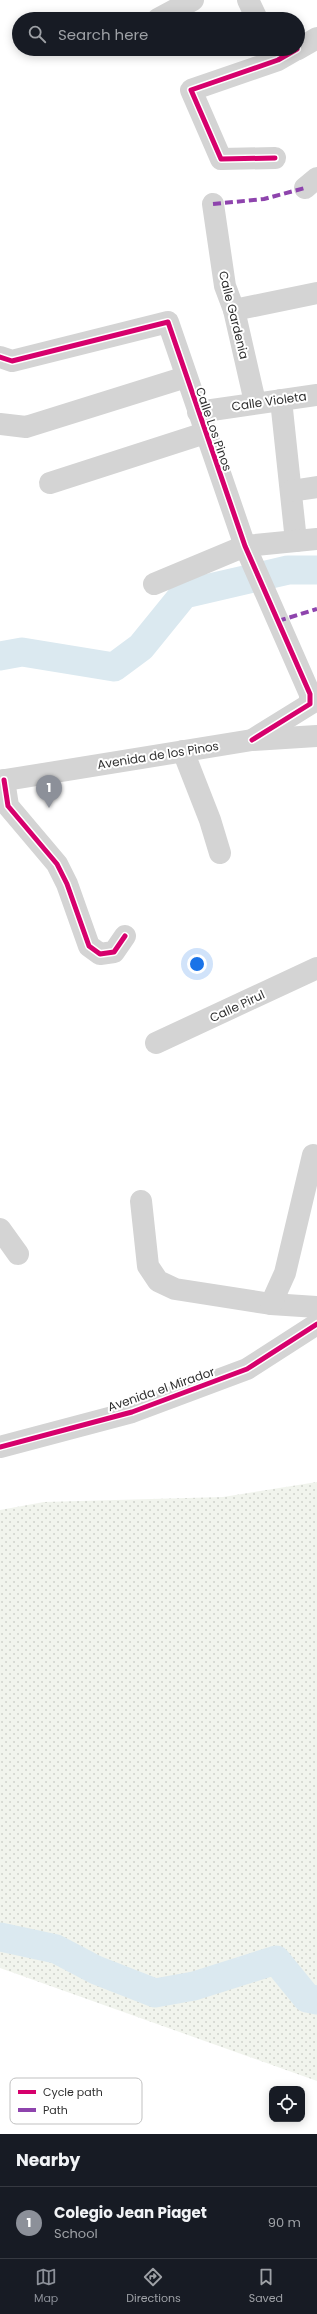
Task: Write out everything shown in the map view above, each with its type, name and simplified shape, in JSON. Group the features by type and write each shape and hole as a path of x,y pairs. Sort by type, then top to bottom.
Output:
{"street":[{"path":"171,12 193,0"},
{"path":"248,0 254,12"},
{"path":"305,45 317,38"},
{"path":"270,56 191,90 221,159 275,158"},
{"name":"Calle Gardenia","path":"213,204 225,286 234,310 255,402"},
{"path":"234,310 317,293"},
{"name":"Calle Los Pinos","path":"0,357 12,361 168,322 244,544 310,694 310,704 252,740"},
{"path":"0,424 26,427 186,377"},
{"name":"Calle Violeta","path":"198,412 255,402 317,395"},
{"path":"154,584 244,544 307,540 291,491 281,400"},
{"path":"50,483 205,433"},
{"path":"291,491 317,488"},
{"name":"Avenida de los Pinos","path":"2,780 252,740 317,736"},
{"path":"183,751 210,820 220,852"},
{"path":"2,780 8,806 57,864 67,884 89,946 100,954 114,952 125,936"},
{"name":"Calle Pirul","path":"156,1043 317,968"},
{"path":"271,1304 285,1273 313,1155"},
{"path":"141,1201 148,1266 158,1281 175,1289 271,1304 317,1307"},
{"path":"0,1229 18,1254"},
{"name":"Avenida el Mirador","path":"0,1447 132,1412 247,1369 317,1324"}],"shaded area":[{"path":"317,1482 317,2081 0,1968 0,1510 44,1502 223,1497"}],"waterway":[{"path":"0,656 22,652 114,667 141,647 184,594 288,570 317,570"},
{"path":"0,1937 56,1949 96,1970 155,1993 194,1986 276,1960 307,1998 317,2000"}],"marked path":[{"path":"213,204 264,199 305,188"},
{"path":"278,621 317,609"}],"cycle path":[{"path":"275,158 221,159 191,90 278,60 285,56"},
{"path":"0,357 12,361 168,322 245,546 310,694 310,704 252,740"},
{"path":"4,780 8,806 57,864 67,884 89,946 100,954 114,952 125,936"},
{"path":"0,1447 132,1412 247,1369 317,1324"}],"place":[{"name":"Colegio Jean Piaget","path":"49,808"}]}
